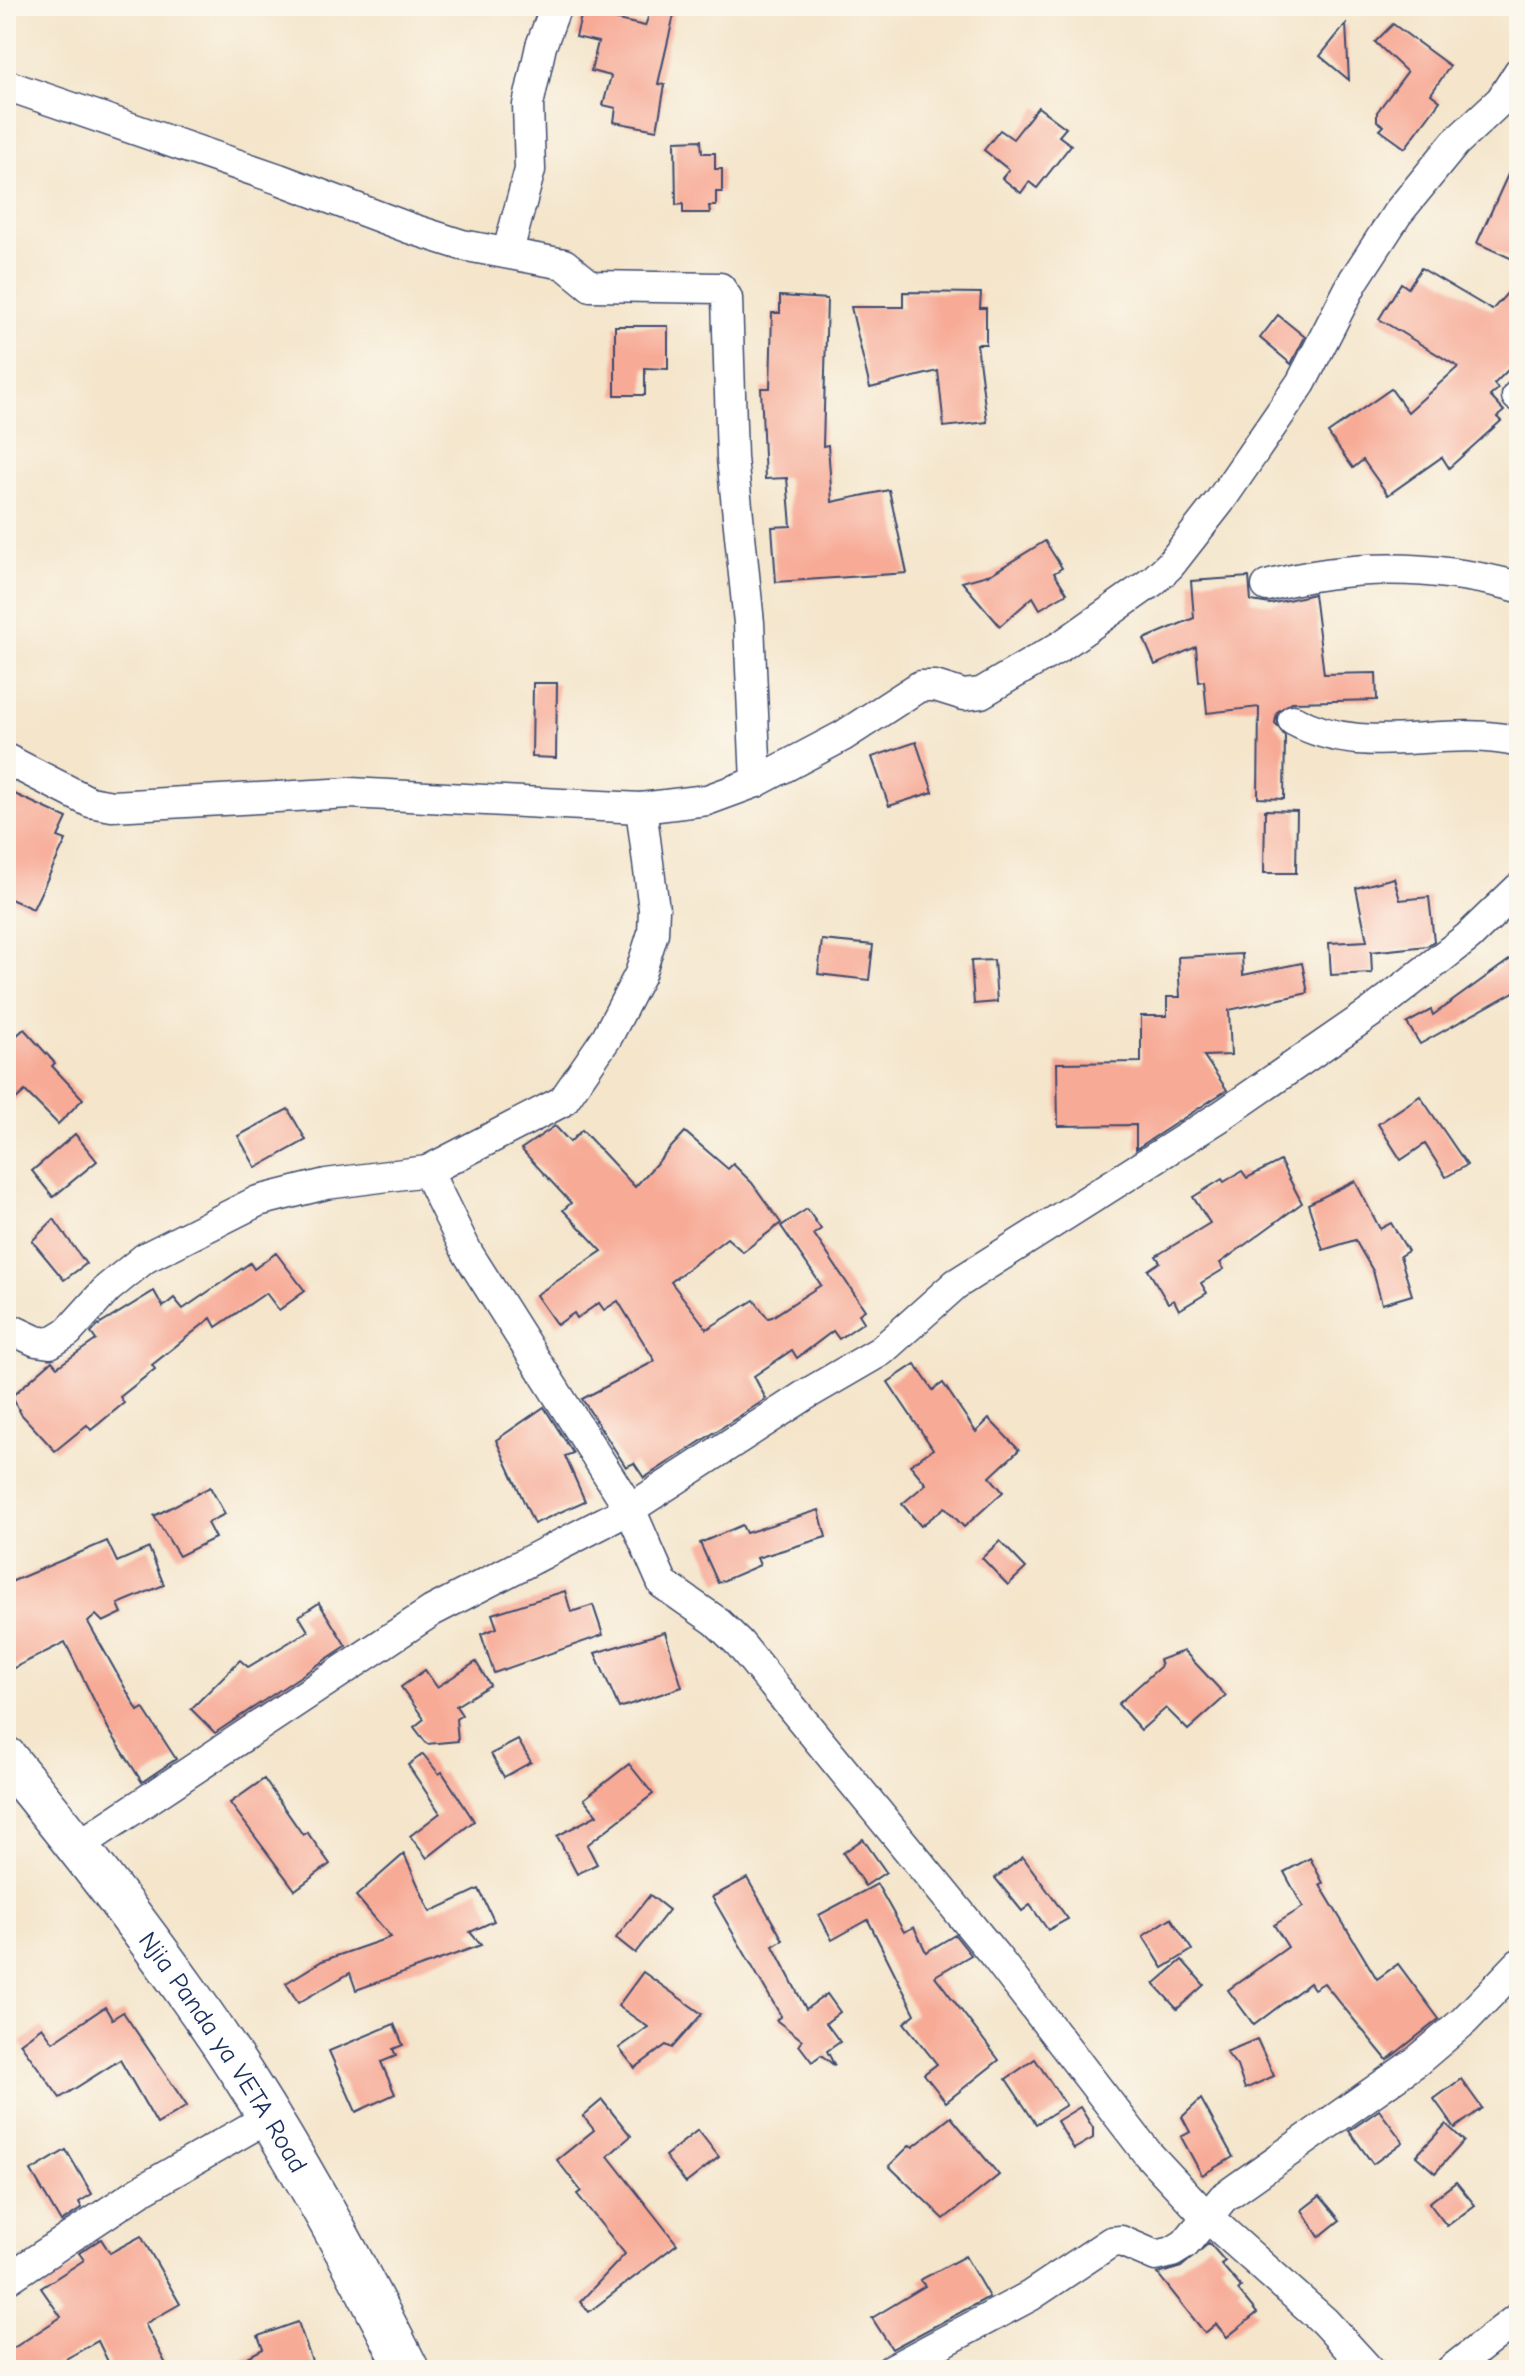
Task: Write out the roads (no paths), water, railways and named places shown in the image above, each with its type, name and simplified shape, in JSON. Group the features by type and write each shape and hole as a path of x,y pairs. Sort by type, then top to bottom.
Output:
{"street":[{"path":"508,251 530,170 528,105 541,46 556,6"},
{"path":"6,759 90,802 112,806 350,793 641,808 707,800 756,782 843,736 920,686 935,686 964,695 981,693 1061,646 1153,581 1192,539 1301,383 1354,280 1397,214 1455,143 1501,100 1519,72"},
{"path":"6,85 279,179 409,228 462,245 508,251 564,264 591,286 715,285 725,292 732,458 749,623 756,782"},
{"path":"1267,586 1313,574 1386,568 1519,587"},
{"path":"1293,720 1316,733 1356,741 1473,736 1519,742"},
{"path":"6,1327 36,1341 50,1343 68,1332 108,1288 145,1258 258,1201 326,1184 427,1171 563,1101 607,1037 640,974 653,933 654,909 641,808"},
{"path":"78,1846 432,1611 630,1509 807,1394 881,1351 956,1284 1295,1066 1421,975 1519,888"},
{"path":"427,1171 475,1265 630,1509 663,1584 716,1621 739,1643 1005,1968 1148,2154 1205,2215 1324,2321 1369,2370"},
{"name":"Njia Panda ya VETA Road","path":"6,1758 78,1846 192,1999 269,2117 374,2302 408,2370"},
{"path":"891,2370 1030,2296 1111,2242 1131,2244 1142,2253 1156,2256 1172,2252 1185,2244 1205,2215 1242,2183 1417,2061 1464,2021 1519,1964"},
{"path":"6,2280 140,2191 269,2117"},
{"path":"1451,2370 1519,2317"}]}
